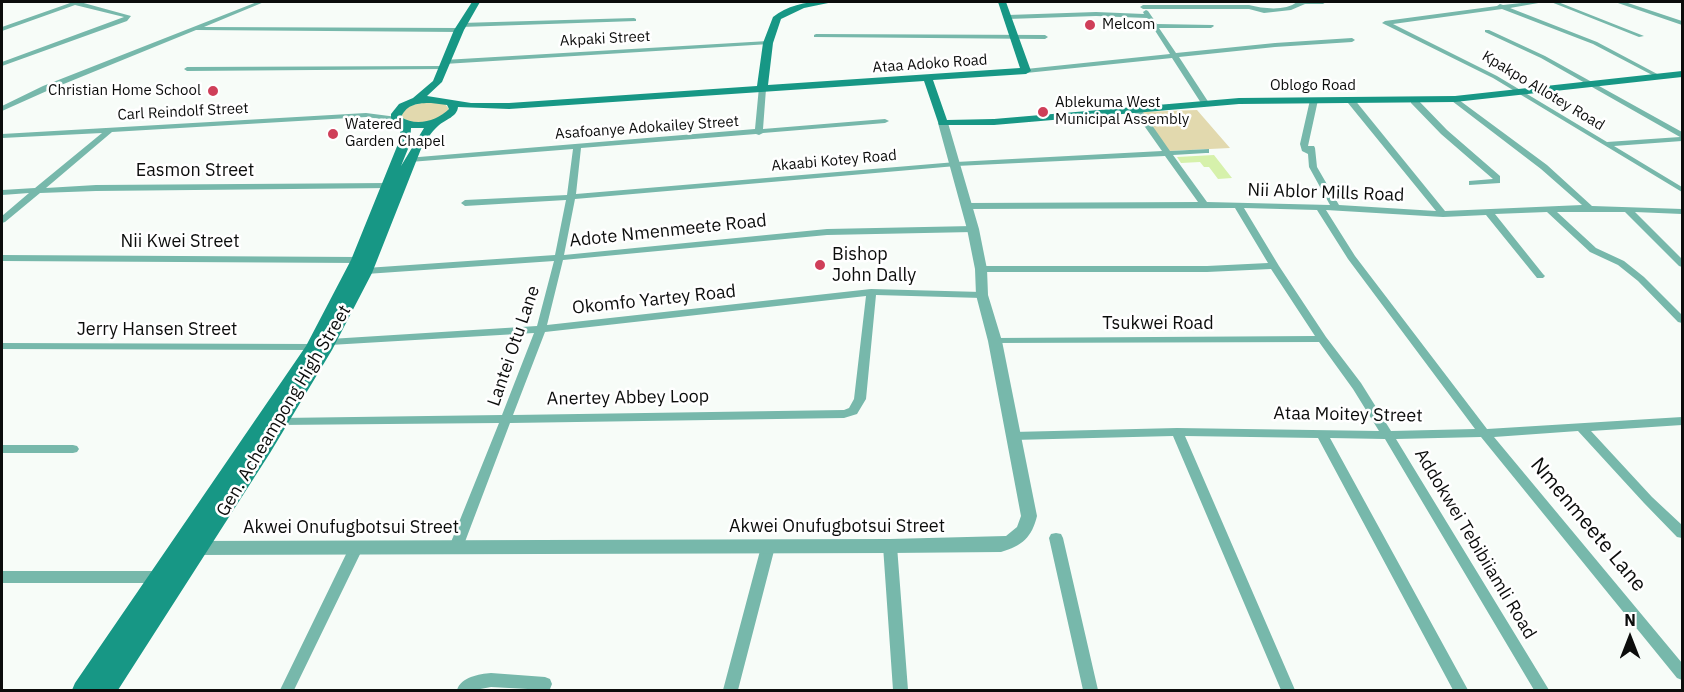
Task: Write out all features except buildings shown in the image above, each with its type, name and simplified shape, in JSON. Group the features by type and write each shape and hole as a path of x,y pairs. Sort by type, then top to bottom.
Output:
{"main road":[{"path":"402,107 424,95 437,82 460,28 476,2"},
{"path":"762,89 768,43 777,17 802,6 829,2"},
{"path":"1002,2 1026,71"},
{"name":"Ataa Adoko Road","path":"414,102 429,99 471,106 509,106 1026,71"},
{"name":"Oblogo Road","path":"943,123 994,122 1206,104 1314,100 1455,99 1683,74"},
{"name":"Akwei Onufugbotsui Street","path":"927,79 943,123"},
{"path":"437,82 441,95 454,110 442,119"},
{"name":"Ataa Adoko Road","path":"400,121 420,124 509,106"},
{"name":"Gen. Acheampong High Street","path":"83,690 313,347 362,265 404,144 407,130 396,114 402,107"},
{"name":"Gen. Acheampong High Street","path":"106,690 200,548 330,342 362,265 424,132 442,119"}],"street":[{"path":"2,27 76,2 127,15 127,18 2,64"},
{"path":"2,110 46,88 261,2"},
{"path":"1142,4 1249,8 1264,11 1291,8 1302,2 1323,2"},
{"path":"1500,6 1541,2"},
{"path":"1554,2 1641,36"},
{"path":"1619,2 1683,23"},
{"path":"1142,4 1206,104"},
{"path":"1500,6 1595,43 1658,76"},
{"name":"Kpakpo Allotey Road","path":"1500,6 1386,23 1414,35 1521,92 1683,190"},
{"path":"1008,17 1104,12 1149,16"},
{"path":"194,29 460,28 634,20"},
{"path":"1156,26 1211,26"},
{"path":"1487,31 1543,57 1683,137"},
{"path":"816,36 1045,37"},
{"name":"Ataa Adoko Road","path":"1026,71 1275,45 1352,40"},
{"name":"Akpaki Street","path":"187,69 443,65 768,43"},
{"path":"759,133 762,89"},
{"path":"1455,99 1544,167 1591,208"},
{"path":"1314,100 1304,144 1305,149 1310,150 1318,177 1337,209"},
{"path":"1351,101 1443,214"},
{"path":"1414,101 1444,132 1497,178 1497,181 1472,183"},
{"name":"Carl Reindolf Street","path":"2,136 366,115 402,107"},
{"path":"1137,110 1204,206"},
{"name":"Carl Reindolf Street","path":"366,115 400,121"},
{"name":"Asafoanye Adokailey Street","path":"410,160 885,121"},
{"name":"Akwei Onufugbotsui Street","path":"179,548 768,547 1001,545 1014,542 1020,538 1029,516 995,341 982,295 981,269 973,229 943,123"},
{"path":"2,220 111,129"},
{"path":"1606,144 1683,137"},
{"name":"Lantei Otu Lane","path":"456,548 541,328 559,258 571,197 577,147"},
{"name":"Akaabi Kotey Road","path":"465,203 571,197 956,164 1206,151"},
{"name":"Easmon Street","path":"2,192 40,189 388,186"},
{"name":"Nii Ablor Mills Road","path":"967,206 1320,207 1443,214 1490,214 1591,208 1683,211"},
{"name":"Addokwei Tebibiiamli Road","path":"1238,206 1274,267 1322,339 1357,386 1388,435 1542,690"},
{"name":"Nmenmeete Lane","path":"1320,207 1351,257 1484,433 1683,673"},
{"path":"1551,211 1593,250 1621,263 1641,279 1683,320"},
{"path":"1629,211 1683,264"},
{"path":"1490,214 1540,276"},
{"name":"Adote Nmenmeete Road","path":"362,265 559,258 827,232 973,229"},
{"name":"Nii Kwei Street","path":"2,258 362,265"},
{"path":"981,269 1274,267"},
{"name":"Okomfo Yartey Road","path":"330,342 541,328 870,292 982,295"},
{"name":"Anertey Abbey Loop","path":"281,422 844,414 853,411 860,399 870,292"},
{"name":"Tsukwei Road","path":"995,341 1322,339"},
{"name":"Jerry Hansen Street","path":"2,346 313,347"},
{"name":"Ataa Moitey Street","path":"1013,436 1178,432 1388,435 1484,433 1682,421"},
{"path":"1581,427 1647,500 1683,533"},
{"path":"1178,432 1288,690"},
{"path":"1321,433 1461,690"},
{"path":"2,449 73,449"},
{"path":"1056,538 1091,690"},
{"path":"890,546 901,690"},
{"path":"730,690 768,547"},
{"path":"287,690 356,548"},
{"path":"2,577 159,577"},
{"path":"464,690 482,680 545,684"}],"shaded area":[{"path":"425,102 445,104 449,109 439,118 427,122 401,120 399,113 409,106"},
{"path":"1197,110 1230,148 1169,151 1140,112"}],"place":[{"name":"Melcom","path":"1090,25"},
{"name":"Christian Home School","path":"213,91"},
{"name":"Ablekuma West Municipal Assembly","path":"1043,112"},
{"name":"Watered Garden Chapel","path":"333,134"},
{"name":"Bishop John Dally","path":"820,265"}]}
